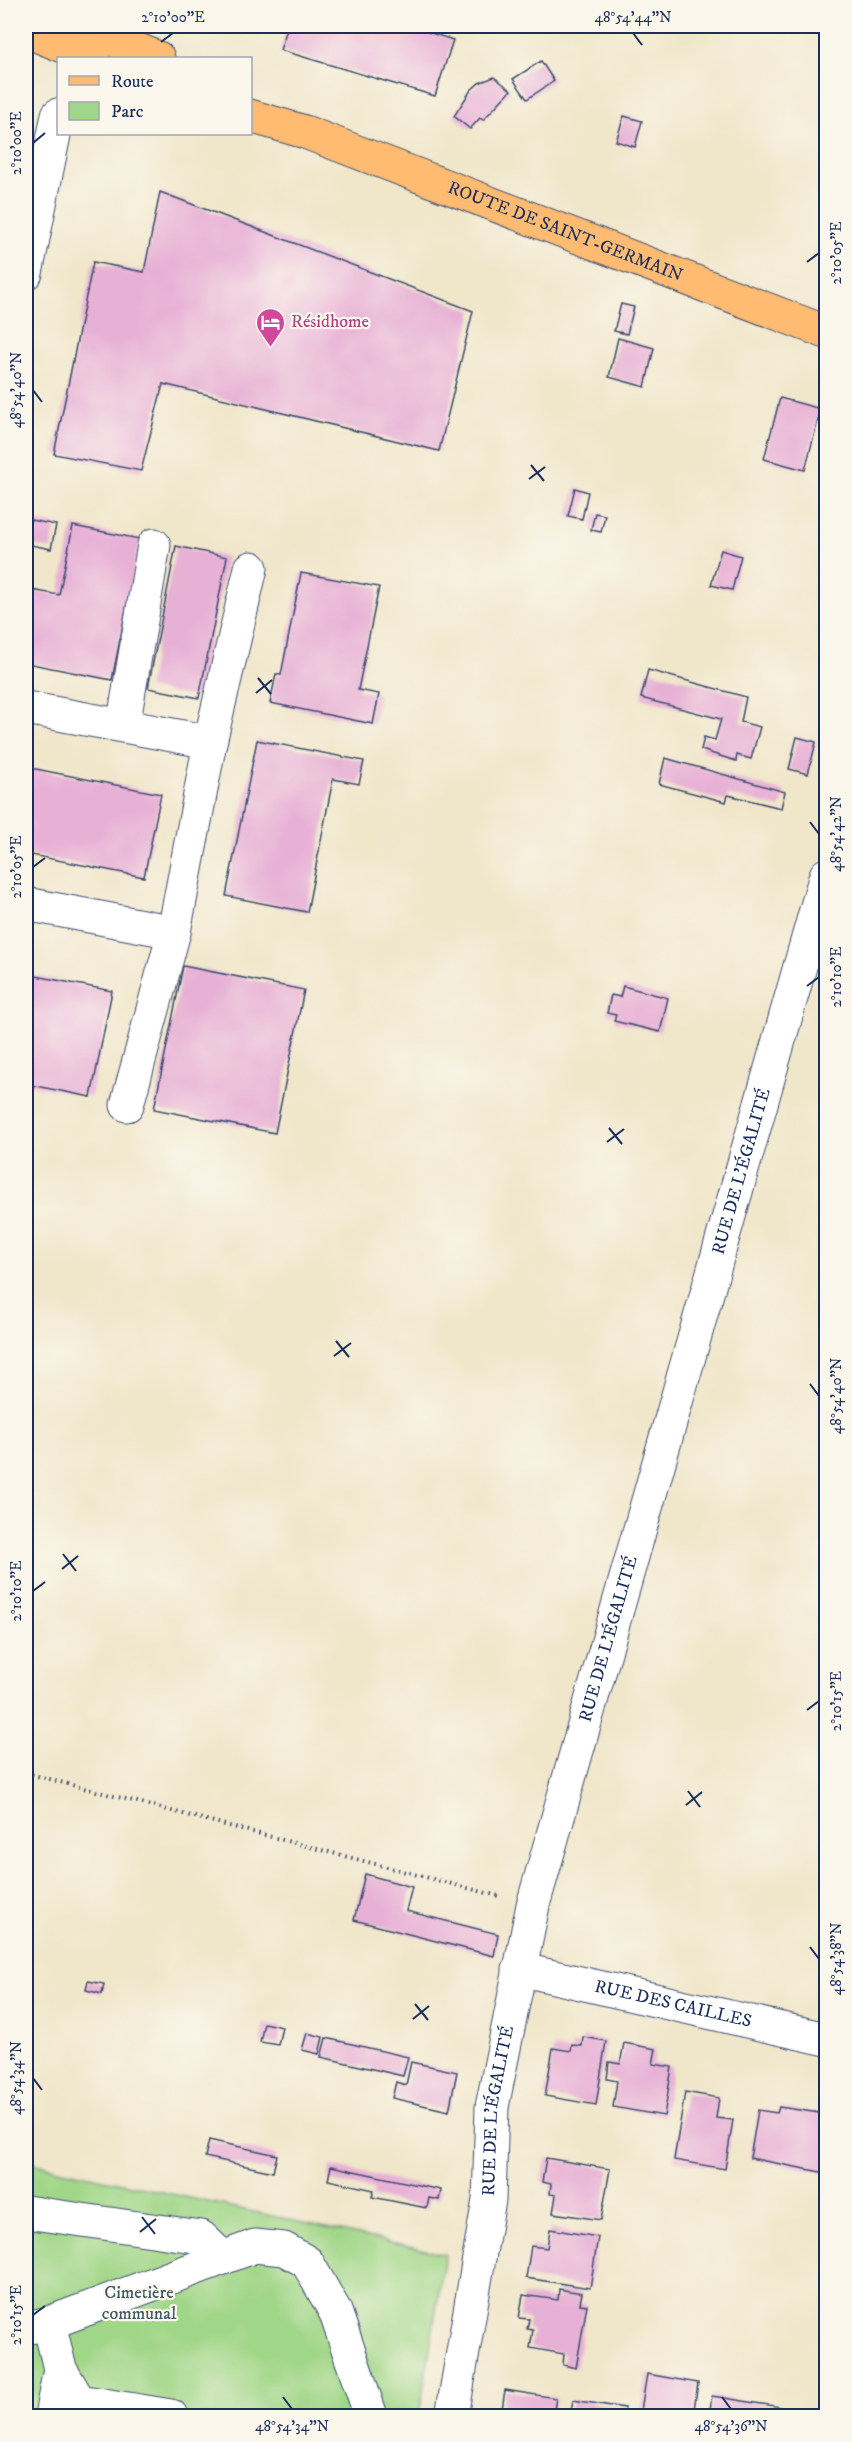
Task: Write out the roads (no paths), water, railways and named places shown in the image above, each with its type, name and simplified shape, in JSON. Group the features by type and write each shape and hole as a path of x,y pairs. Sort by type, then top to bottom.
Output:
{"main road":[{"path":"26,31 80,48 150,57"},
{"name":"ROUTE DE SAINT-GERMAIN","path":"252,104 305,132"},
{"name":"ROUTE DE SAINT-GERMAIN","path":"252,117 305,132 826,332"}],"street":[{"path":"26,273 57,120"},
{"path":"123,726 154,545"},
{"path":"127,1105 174,932 210,742 251,568"},
{"path":"26,708 210,742"},
{"name":"RUE DE L'ÉGALITÉ","path":"452,2416 489,2200 492,2107 532,1905 826,875"},
{"path":"26,904 174,932"},
{"name":"RUE DES CAILLES","path":"519,1969 826,2039"},
{"path":"26,2212 201,2236 223,2258"},
{"path":"171,2416 79,2401 37,2325 255,2246 284,2249 307,2262 335,2311 371,2416"},
{"path":"51,2416 60,2369"}],"place":[{"name":"Résidhome","path":"270,348"}],"park label":[{"name":"Cimetière communal","path":"139,2303"}]}
